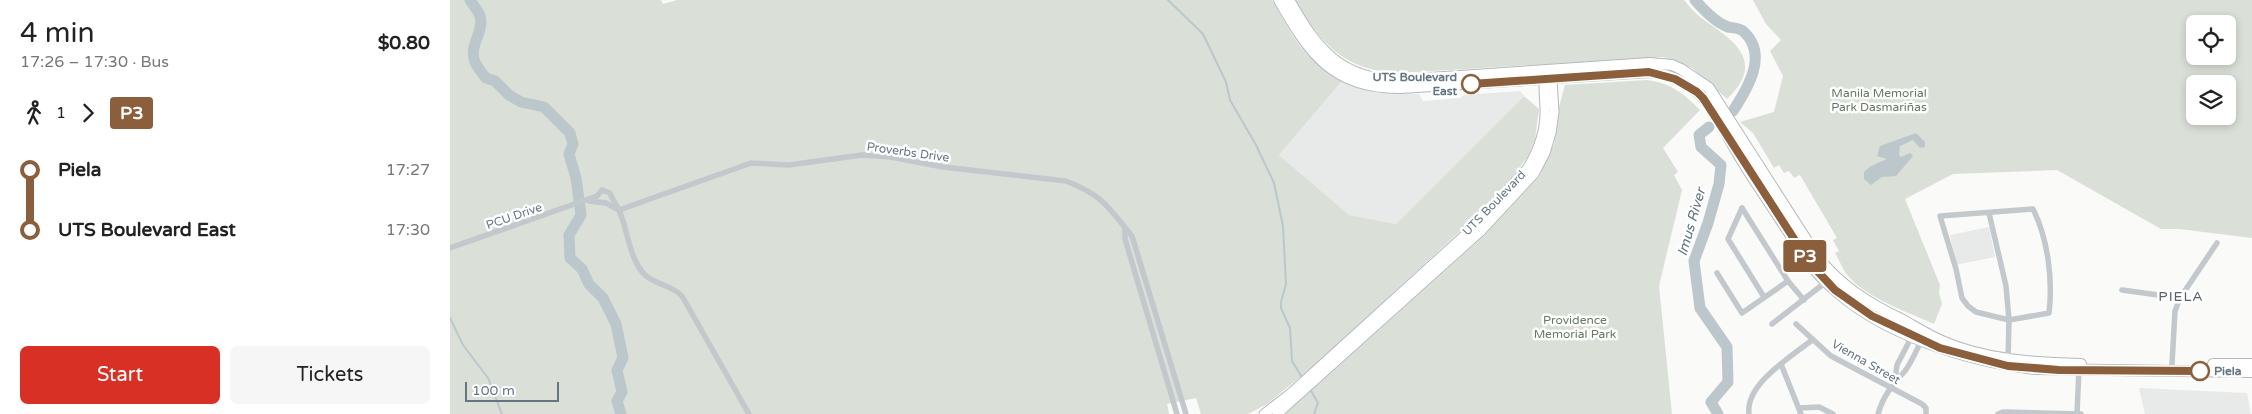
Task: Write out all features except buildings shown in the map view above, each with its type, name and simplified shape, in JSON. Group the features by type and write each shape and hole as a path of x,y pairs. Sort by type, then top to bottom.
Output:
{"highway":[{"path":"1279,0 1298,34 1314,55 1332,70 1361,84 1400,88 1548,76"},
{"path":"1289,0 1305,28 1321,48 1337,63 1364,76 1400,80 1649,72 1675,79 1715,106 1809,262 1826,282 1853,304 1963,355 2009,363 2252,372"},
{"path":"1728,128 1816,255 1832,274 1866,301 1919,334"},
{"path":"2143,367 2172,364 2252,364"}],"main road":[{"name":"UTS Boulevard","path":"1277,414 1315,376 1481,231 1534,174 1545,153 1552,133 1554,112 1548,76"},
{"name":"UTS Boulevard","path":"1264,414 1294,396"}],"street":[{"name":"Proverbs Drive","path":"619,210 751,163 789,165 862,155 891,157 943,167 1066,181 1085,188 1101,199 1115,213 1132,236 1186,414"},
{"path":"619,210 601,200 599,192 605,190 610,193 619,210 636,262 642,271 650,279 676,289 682,296 749,414"},
{"path":"601,200 611,198"},
{"name":"PCU Drive","path":"450,248 583,202 601,200"},
{"path":"1764,297 1728,239 1742,208 1788,281 1804,300"},
{"path":"2033,209 2042,227 2051,298 2049,314 2009,320 1976,312 1962,298 1956,269 1940,216 1989,213 2033,209"},
{"path":"1989,213 2006,286 2009,320 2009,363"},
{"name":"Proverbs Drive","path":"1125,228 1125,239 1177,414"},
{"path":"2172,364 2175,310 2180,298 2217,243"},
{"path":"1717,273 1742,313 1788,281"},
{"path":"1772,324 1826,282"},
{"path":"2122,290 2180,298"},
{"name":"Vienna Street","path":"1796,324 1832,356 1922,404 1926,408 1926,414"},
{"path":"1895,380 1897,365 1919,334"},
{"path":"1878,414 1895,380 1906,370 1919,334"},
{"path":"1749,414 1749,402 1756,388 1781,364 1812,340"},
{"path":"1781,364 1800,411 1820,407 1833,414"},
{"path":"1998,414 2003,412 2078,414 2080,367"}],"shaded area":[{"path":"1342,81 1376,93 1419,94 1423,101 1460,98 1464,95 1520,91 1524,96 1396,224 1349,215 1279,155"},
{"path":"1916,133 1925,142 1925,147 1920,148 1913,140 1900,146 1899,155 1901,157 1910,153 1913,156 1896,176 1882,177 1871,185 1864,179 1864,172 1875,164 1887,159 1877,156 1880,146"},
{"path":"1989,227 1995,257 1956,265 1950,235"},
{"path":"2139,388 2247,393 2251,414 2145,414"}],"green space":[{"path":"450,0 661,0 663,4 677,0 1272,0 1300,46 1317,64 1342,81 1279,155 1349,215 1396,224 1524,96 1539,109 1535,139 1528,156 1512,178 1472,220 1315,365 1267,404 1248,414 1201,414 1196,398 1167,404 1169,414 450,414"},
{"path":"1295,0 1684,0 1700,17 1733,42 1745,62 1744,73 1739,85 1727,99 1692,68 1663,57 1400,73 1381,71 1364,67 1337,53 1315,30"},
{"name":"Manila Memorial Park Dasmariñas","path":"1753,0 2252,0 2252,238 2179,229 2161,229 2057,170 1953,174 1905,199 1940,285 1939,293 1942,304 1934,324 1866,292 1847,275 1835,253 1839,251 1833,240 1837,238 1800,175 1794,178 1789,171 1784,173 1779,165 1774,168 1753,133 1740,122 1774,112 1783,76 1770,51 1781,40 1766,24"},
{"name":"Providence Memorial Park","path":"1656,81 1676,90 1700,110 1663,148 1678,172 1674,175 1682,190 1659,286 1672,414 1285,414 1485,235 1539,177 1554,144 1559,107 1565,85"}],"waterway":[{"path":"470,0 479,14 481,22 473,56 481,72 486,78 495,81 509,95 521,102 544,107 570,133 573,144 569,154 576,178 581,215 569,235 570,258 582,269 589,284 603,298 616,324 623,358 617,370 622,392 617,401 621,414"},
{"path":"1168,0 1203,34 1226,82 1230,100 1256,145 1274,183 1283,226 1286,284 1281,308 1290,328 1292,361 1303,379"},
{"name":"Imus River","path":"1695,0 1719,22 1728,27 1743,31 1751,40 1755,50 1755,60 1750,82 1733,111"},
{"name":"Imus River","path":"1709,127 1699,135 1701,147 1721,165 1719,184 1708,223 1694,261 1700,308 1727,347 1728,382 1711,402 1718,414"},
{"path":"450,318 463,345 488,378 502,414"},
{"path":"1310,389 1318,403 1314,414"}],"bus line":[{"name":"P3","path":"1471,84 1649,72 1675,79 1697,92 1711,108 1738,156 1809,262 1835,290 1872,316 1940,348 2008,366 2059,370 2200,371"}],"place":[{"name":"UTS Boulevard East","path":"1471,84"},
{"name":"Piela","path":"2200,371"}],"district":[{"name":"PIELA","path":"2181,296"}]}
